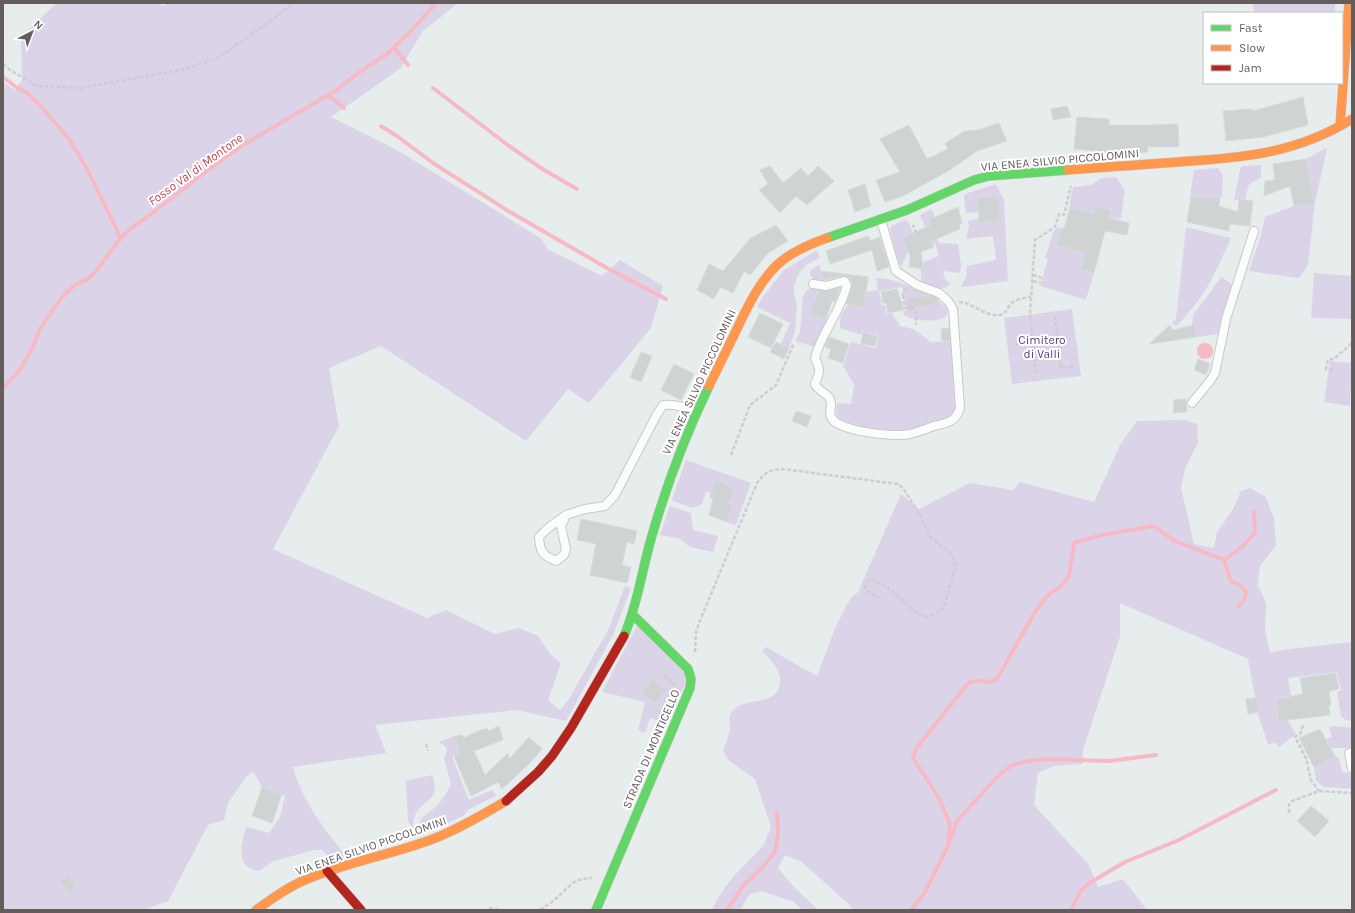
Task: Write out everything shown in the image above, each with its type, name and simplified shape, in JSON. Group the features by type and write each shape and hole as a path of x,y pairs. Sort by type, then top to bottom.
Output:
{"main road":[{"path":"1340,126 1349,3"},
{"name":"VIA ENEA SILVIO PICCOLOMINI","path":"256,910 290,887 304,880 444,835 506,801 520,790 547,763 571,728 628,629 644,563 662,499 696,413 751,300 762,281 777,265 791,254 807,246 907,210 969,182 984,177 1256,155 1286,149 1304,143 1340,126 1352,118"},
{"path":"632,614 688,669"},
{"name":"STRADA DI MONTICELLO","path":"596,910 690,688 692,679 688,669"},
{"path":"327,872 338,882 361,910"}],"lane":[{"path":"813,284 826,286 844,281 847,285 839,310 816,353 815,358 820,367 820,371 815,384 817,388 831,401 831,418 845,427 860,431 899,435 910,434 950,422 958,416 960,408 953,309 948,301 938,293 917,285 896,271 881,219"},
{"path":"1192,403 1215,373 1226,318 1254,231"},
{"path":"566,515 562,526 566,549 564,555 556,560 547,557 539,549 539,537 548,528 566,515 585,509 605,506 615,495 663,405 679,405 696,413"},
{"path":"1352,752 1350,753 1352,768"}],"path":[{"path":"3,64 10,70 38,86 81,88 186,69 219,57 294,3"},
{"path":"1036,373 1030,314 1035,240 1055,227 1059,214 1064,215 1068,202"},
{"path":"916,225 913,226 916,232"},
{"path":"1033,275 1042,278"},
{"path":"1033,281 1041,283"},
{"path":"902,295 905,308 914,307"},
{"path":"953,309 960,302 964,302 976,309 994,315 1002,314 1006,312 1014,301 1031,297"},
{"path":"910,307 916,313 916,325"},
{"path":"1055,316 1061,368 1075,366"},
{"path":"1015,345 1066,340"},
{"path":"730,455 750,405 776,385 794,343"},
{"path":"1333,370 1326,369 1328,360 1334,359 1352,343"},
{"path":"688,669 694,652 696,632 699,623 757,483 766,472 771,470 783,469 898,484 902,488 920,515 930,537 951,554 956,565 945,603 941,611 928,617 918,614 891,590 872,579 869,580 865,587 867,591 878,598"},
{"path":"664,675 670,682"},
{"path":"1303,725 1300,734 1295,737 1306,758 1311,780 1319,791"},
{"path":"426,744 428,750"},
{"path":"1289,813 1289,805 1292,801 1319,791 1352,793"},
{"path":"540,910 553,901 574,882 582,879 610,876"},
{"path":"489,908 500,910"}],"green space":[{"path":"56,3 156,3 164,6 167,3 458,3 422,32 401,68 331,117 397,150 542,239 547,249 602,276 620,260 663,286 651,328 589,403 568,389 526,441 381,346 329,368 339,426 273,549 427,618 446,610 495,634 519,628 538,636 551,655 561,663 548,700 560,710 569,699 608,630 625,586 631,588 614,633 566,721 516,710 375,725 386,753 293,767 302,792 315,815 347,857 331,860 322,850 314,850 274,861 259,871 246,866 243,860 242,847 246,827 269,833 280,817 285,796 262,787 253,772 247,776 228,803 224,820 208,825 168,901 144,910 3,910 3,82 15,90 22,80 21,38"},
{"path":"1253,3 1335,3 1335,12 1254,12"},
{"path":"1327,148 1315,203 1308,265 1299,278 1249,271 1265,217 1294,206 1313,203 1306,159"},
{"path":"1261,165 1261,178 1249,184 1245,200 1239,199 1234,201 1240,169 1242,166"},
{"path":"1218,168 1223,176 1222,198 1190,197 1194,170"},
{"path":"1116,177 1125,190 1121,219 1113,218 1110,232 1105,231 1111,210 1096,205 1094,214 1070,207 1070,202 1073,187 1091,185 1102,178"},
{"path":"996,184 1004,200 1008,281 961,287 966,277 967,266 996,260 993,236 966,239 969,226 968,221 979,219 979,222 1000,221 998,196 977,198 978,212 966,213 965,194"},
{"path":"931,209 935,217 929,220 939,243 958,244 961,265 960,273 943,271 945,280 951,283 940,289 921,282 921,263 939,256 935,243 932,243 920,215"},
{"path":"905,220 909,223 913,233 902,238 908,251 902,266 898,263 890,230 891,226"},
{"path":"1057,227 1061,228 1057,245 1085,253 1081,269 1094,273 1086,300 1040,286 1048,259 1045,258 1053,233"},
{"path":"1186,227 1231,238 1216,272 1205,291 1178,325 1175,326 1172,323 1176,319"},
{"path":"817,250 820,258 806,265 800,272 794,285 794,294 797,305 795,332 789,348 781,344 790,323 757,307 762,298 783,271"},
{"path":"819,265 825,283 816,281 810,275 811,270"},
{"path":"1314,273 1352,276 1352,319 1311,318"},
{"path":"1221,277 1232,284 1219,334 1196,337 1194,326 1192,326 1193,315"},
{"path":"876,278 892,280 925,293 942,304 946,309 947,314 945,317 940,319 913,319 904,315 903,311 907,310 902,287 879,291 882,305 885,305 887,314 892,313 900,326 913,329 931,342 953,341 956,408 953,415 948,419 909,431 892,432 860,427 850,424 836,416 837,403 851,404 854,384 843,366 851,342 876,348 878,335 862,331 861,335 840,328 840,320 844,310 849,304 864,307 866,292 878,290"},
{"path":"811,287 819,288 811,313 829,320 815,347 795,341 800,332 803,297 806,291"},
{"name":"Cimitero di Valli","path":"1072,309 1081,376 1012,384 1004,318"},
{"path":"1330,361 1352,363 1350,406 1324,402"},
{"path":"1185,420 1197,424 1198,443 1185,469 1181,488 1194,544 1214,548 1217,532 1232,511 1241,491 1250,488 1266,497 1274,518 1276,545 1260,566 1258,585 1266,603 1265,629 1270,653 1281,650 1352,642 1352,721 1341,717 1337,691 1341,691 1337,672 1288,678 1291,696 1276,699 1279,721 1287,720 1296,734 1279,747 1276,743 1268,744 1258,714 1248,659 1120,603 1120,637 1083,750 1083,764 1054,766 1038,773 1034,805 1089,865 1098,887 1123,879 1147,910 855,910 802,862 785,855 778,868 794,887 818,910 802,910 794,902 761,891 750,894 740,910 712,910 717,899 733,877 763,846 771,827 755,779 728,760 723,750 730,730 730,715 733,710 739,706 768,698 774,695 778,690 780,682 779,673 762,651 766,647 817,676 836,626 851,597 858,592 901,494 919,509 970,483 1013,490 1020,482 1094,502 1120,445 1137,421"},
{"path":"686,460 751,483 736,525 727,522 733,505 728,503 735,489 716,480 711,493 706,492 702,504 693,508 673,501 672,499"},
{"path":"671,506 691,513 693,530 718,536 713,552 690,547 680,539 660,535"},
{"path":"638,624 689,678 664,723 650,718 645,733 638,730 645,702 602,692"},
{"path":"1334,726 1352,728 1352,747 1331,748 1326,739 1332,737 1329,727"},
{"path":"452,737 460,752 452,757 469,800 492,790 496,796 469,809 463,816 428,832 423,831 420,824 421,819 436,807 451,784 444,759 447,748 439,742"},
{"path":"1335,756 1339,758 1342,772 1352,774 1352,789 1324,787 1316,781 1314,767"},
{"path":"432,775 435,784 435,791 417,813 414,820 413,829 408,821 406,781"}],"shaded area":[{"path":"1205,343 1212,348 1213,351 1208,358 1205,359 1198,354 1197,351 1202,344"}],"building":[{"path":"1303,97 1308,125 1263,137 1226,141 1223,111 1252,109 1253,111"},
{"path":"1067,106 1071,117 1053,120 1051,109"},
{"path":"1077,117 1109,119 1109,125 1178,124 1179,147 1147,147 1148,152 1125,154 1074,149"},
{"path":"999,123 1007,141 977,151 950,170 903,196 885,202 876,180 900,172 880,139 909,125 927,159 948,149 945,143 965,131 978,130"},
{"path":"1306,159 1314,203 1294,206 1290,186 1264,196 1265,181 1275,180 1273,164"},
{"path":"770,166 783,183 801,168 808,176 818,166 834,181 807,205 796,196 780,213 759,190 768,184 760,170"},
{"path":"865,184 871,206 855,212 848,190"},
{"path":"998,196 1000,221 979,222 977,198"},
{"path":"1191,197 1220,197 1219,206 1238,212 1239,199 1253,201 1250,226 1230,224 1229,231 1187,222"},
{"path":"1096,205 1111,210 1109,218 1129,223 1127,235 1105,231 1094,273 1081,269 1085,253 1057,245 1061,228 1064,229 1070,207 1094,214"},
{"path":"958,207 962,223 959,226 960,229 931,241 934,247 921,252 923,269 909,267 910,256 902,238 931,225 929,220"},
{"path":"776,225 788,241 768,253 750,275 744,271 733,293 720,287 714,299 697,290 709,264 723,271 751,238"},
{"path":"868,236 870,241 880,237 889,267 877,271 872,250 830,264 826,251"},
{"path":"821,271 868,277 864,307 846,304 852,286 852,282 848,277 843,276 824,280"},
{"path":"840,288 835,302 832,301 826,319 810,313 819,290 827,291"},
{"path":"897,289 904,310 888,313 886,303 883,303 881,292"},
{"path":"930,295 937,298 938,303 907,309 907,299"},
{"path":"760,313 783,324 771,348 748,337"},
{"path":"1170,325 1173,330 1194,325 1196,337 1149,344"},
{"path":"949,328 950,341 942,341 941,329"},
{"path":"863,332 877,336 875,346 861,344"},
{"path":"829,337 849,344 843,363 828,358 831,349 825,347"},
{"path":"776,342 789,348 784,359 770,352"},
{"path":"641,352 652,356 641,382 630,377"},
{"path":"1198,359 1210,364 1206,375 1194,370"},
{"path":"674,364 694,374 681,400 661,390"},
{"path":"1186,399 1187,412 1173,413 1174,400"},
{"path":"796,411 811,416 807,427 792,421"},
{"path":"716,480 735,489 728,503 733,505 727,522 709,515 713,499 710,497"},
{"path":"581,519 637,531 634,544 627,542 622,565 631,567 627,583 590,575 596,544 577,540"},
{"path":"1336,673 1339,689 1329,691 1331,705 1329,706 1330,715 1279,721 1276,699 1303,694 1300,678"},
{"path":"652,679 666,690 656,704 642,693"},
{"path":"1256,698 1258,712 1248,714 1246,699"},
{"path":"499,726 503,740 474,751 485,775 508,753 509,759 529,737 542,749 529,764 502,789 498,782 471,796 454,756 460,752 452,737 462,735 464,738 482,729 487,728 489,731"},
{"path":"1320,729 1335,756 1314,767 1299,738"},
{"path":"262,787 282,794 272,823 252,816"},
{"path":"1311,806 1329,821 1315,837 1297,821"},
{"path":"67,875 77,884 70,892 60,882"}],"waterway":[{"name":"Fosso Val di Montone","path":"3,388 19,371 32,349 40,329 61,298 76,284 87,280 130,229 243,145 335,91 361,71 387,54 409,33 436,3"},
{"path":"394,48 408,65"},
{"path":"3,77 27,93 39,104 69,139 87,169 120,239"},
{"path":"433,88 509,146 544,170 577,189"},
{"path":"328,95 344,108"},
{"path":"381,126 433,163 510,212 607,268 666,299"},
{"path":"911,910 925,892 948,846 950,824 939,798 913,758 916,749 968,683 973,681 991,682 998,677 1035,612 1049,594 1061,586 1069,576 1074,544 1076,542 1102,535 1153,526 1175,541 1224,560 1242,547 1255,533 1254,511"},
{"path":"1224,560 1231,581 1240,585 1246,592 1244,600 1238,607"},
{"path":"950,840 957,821 999,775 1011,766 1023,762 1043,759 1109,761 1156,755"},
{"path":"1071,910 1081,890 1091,882 1125,862 1179,840 1276,790"},
{"path":"727,910 743,886 761,869 775,852 778,834 777,812"}],"traffic: fast":[{"path":"827,238 907,210 974,180 989,176 1068,170"},
{"path":"624,636 629,625 663,500 684,442 709,386"},
{"path":"596,910 690,688 691,679 688,669 632,614"}],"traffic: slow":[{"path":"1340,126 1349,3"},
{"path":"1068,170 1246,156 1289,147 1310,140 1331,131 1352,119"},
{"path":"709,386 758,288 782,261 807,246 827,238"},
{"path":"256,910 298,883 336,868 401,850 433,839 479,817 506,801"}],"traffic: jam":[{"path":"506,801 538,772 552,756 571,728 624,636"},
{"path":"327,871 361,910"}]}
